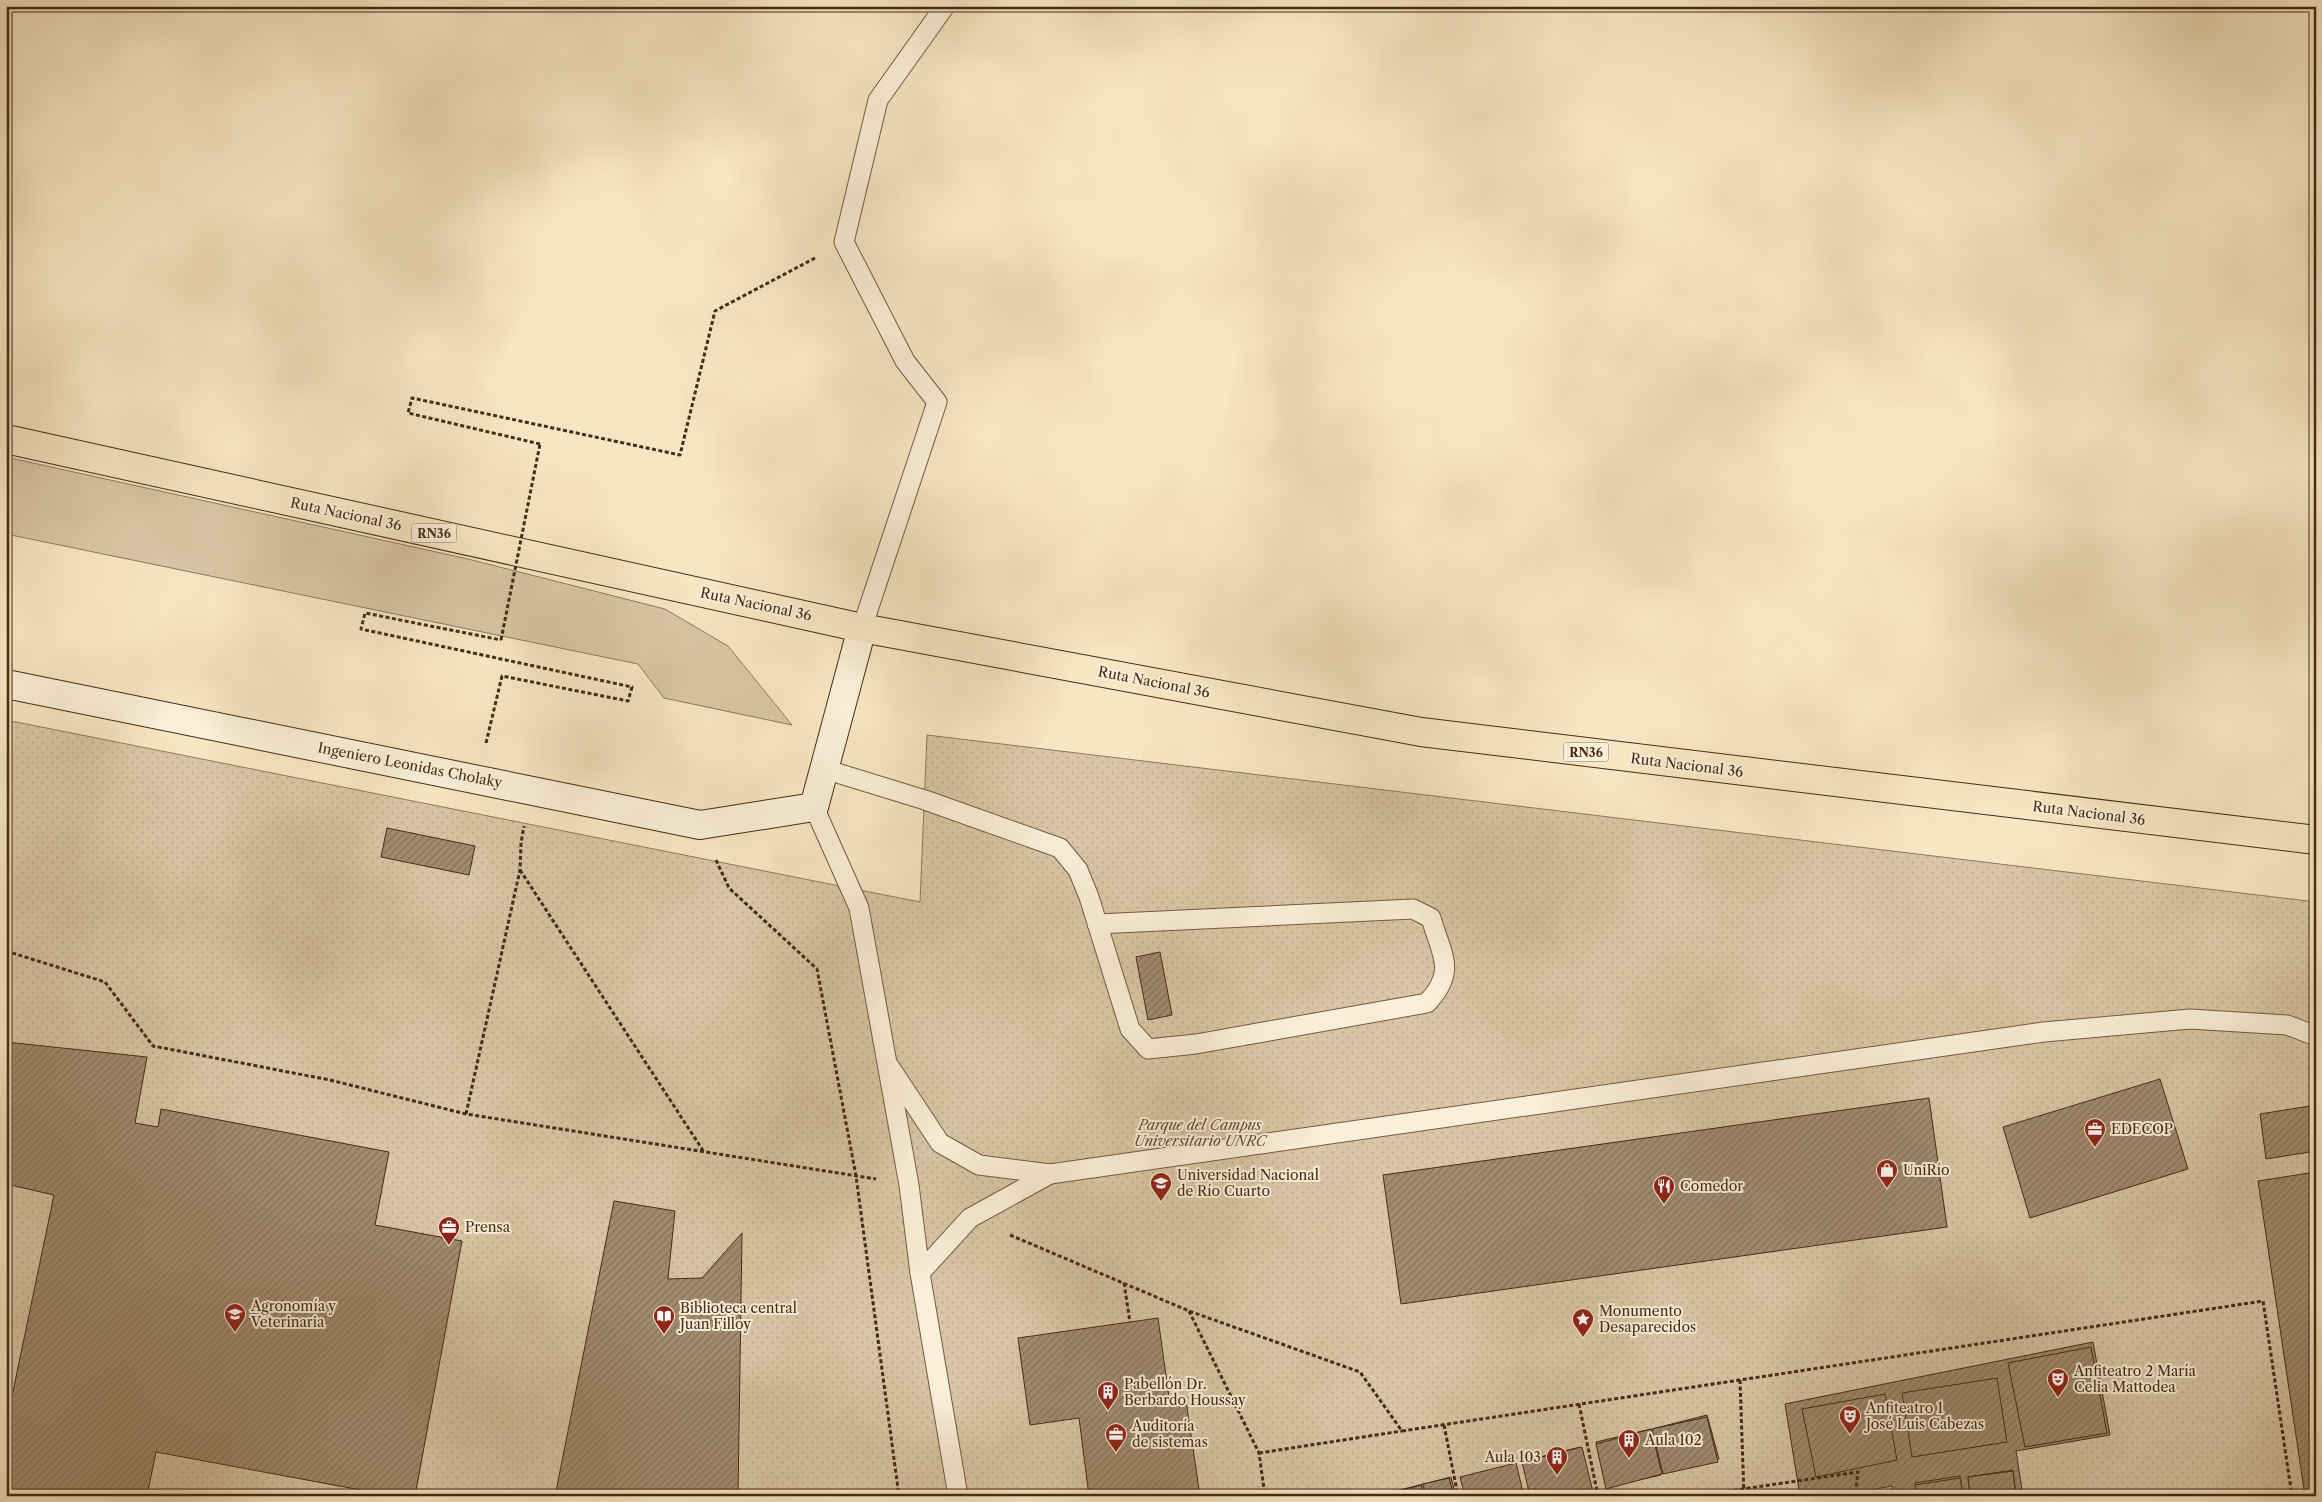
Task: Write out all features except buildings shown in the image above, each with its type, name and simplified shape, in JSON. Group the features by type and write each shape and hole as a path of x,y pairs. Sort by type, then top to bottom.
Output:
{"highway":[{"name":"Ruta Nacional 36","path":"6,439 862,628 1421,732 2316,840"}],"main road":[{"path":"814,808 862,628"},
{"name":"Ingeniero Leonidas Cholaky","path":"6,684 477,778 700,825 814,808"}],"lane":[{"path":"862,628 937,402 905,361 844,242 878,100 945,6"},
{"path":"824,770 925,800 1060,848 1078,870 1089,897 1097,924 1130,1029 1148,1049 1196,1044 1427,1003 1440,989 1446,970 1432,918 1413,909 1097,924"},
{"path":"814,808 859,908 889,1066 909,1185 920,1273 958,1496"},
{"path":"889,1066 940,1143 978,1165 1050,1174 2044,1032 2190,1019 2287,1025 2316,1036"},
{"path":"920,1273 970,1218 1050,1174"}],"path":[{"path":"477,778 502,676 628,701 632,687 361,629 365,613 501,640 540,444 408,413 412,398 680,455 715,311 844,242"},
{"path":"466,1114 520,870 520,843 533,790"},
{"path":"700,825 730,888 817,970 856,1176 899,1496"},
{"path":"520,870 704,1152"},
{"path":"6,951 105,982 152,1046 330,1080 466,1114 909,1185"},
{"path":"970,1218 1189,1311 1360,1372 1402,1431"},
{"path":"1124,1283 1130,1322"},
{"path":"1259,1453 2263,1301 2292,1496"},
{"path":"1189,1311 1259,1453 1265,1496"},
{"path":"1740,1380 1744,1496"},
{"path":"1579,1404 1598,1496"},
{"path":"1444,1425 1458,1496"},
{"path":"1695,1496 1858,1472 1855,1496"}],"green space":[{"path":"6,457 468,559 665,609 728,646 792,725 664,698 638,664 6,534"},
{"name":"Parque del Campus Universitario UNRC","path":"6,720 920,902 927,735 2316,902 2316,1496 6,1496"}],"place":[{"name":"EDECOP","path":"2095,1148"},
{"name":"UniRío","path":"1887,1189"},
{"name":"Universidad Nacional de Río Cuarto","path":"1161,1202"},
{"name":"Comedor","path":"1664,1205"},
{"name":"Prensa","path":"449,1246"},
{"name":"Agronomía y Veterinaria","path":"235,1333"},
{"name":"Biblioteca central Juan Filloy","path":"664,1335"},
{"name":"Monumento Desaparecidos","path":"1583,1338"},
{"name":"Anfiteatro 2 María Celia Mattodea","path":"2058,1398"},
{"name":"Pabellón Dr. Berbardo Houssay","path":"1108,1411"},
{"name":"Anfiteatro 1 José Luis Cabezas","path":"1850,1435"},
{"name":"Auditoría de sistemas","path":"1116,1453"},
{"name":"Aula 102","path":"1629,1459"},
{"name":"Aula 103","path":"1557,1476"}]}
